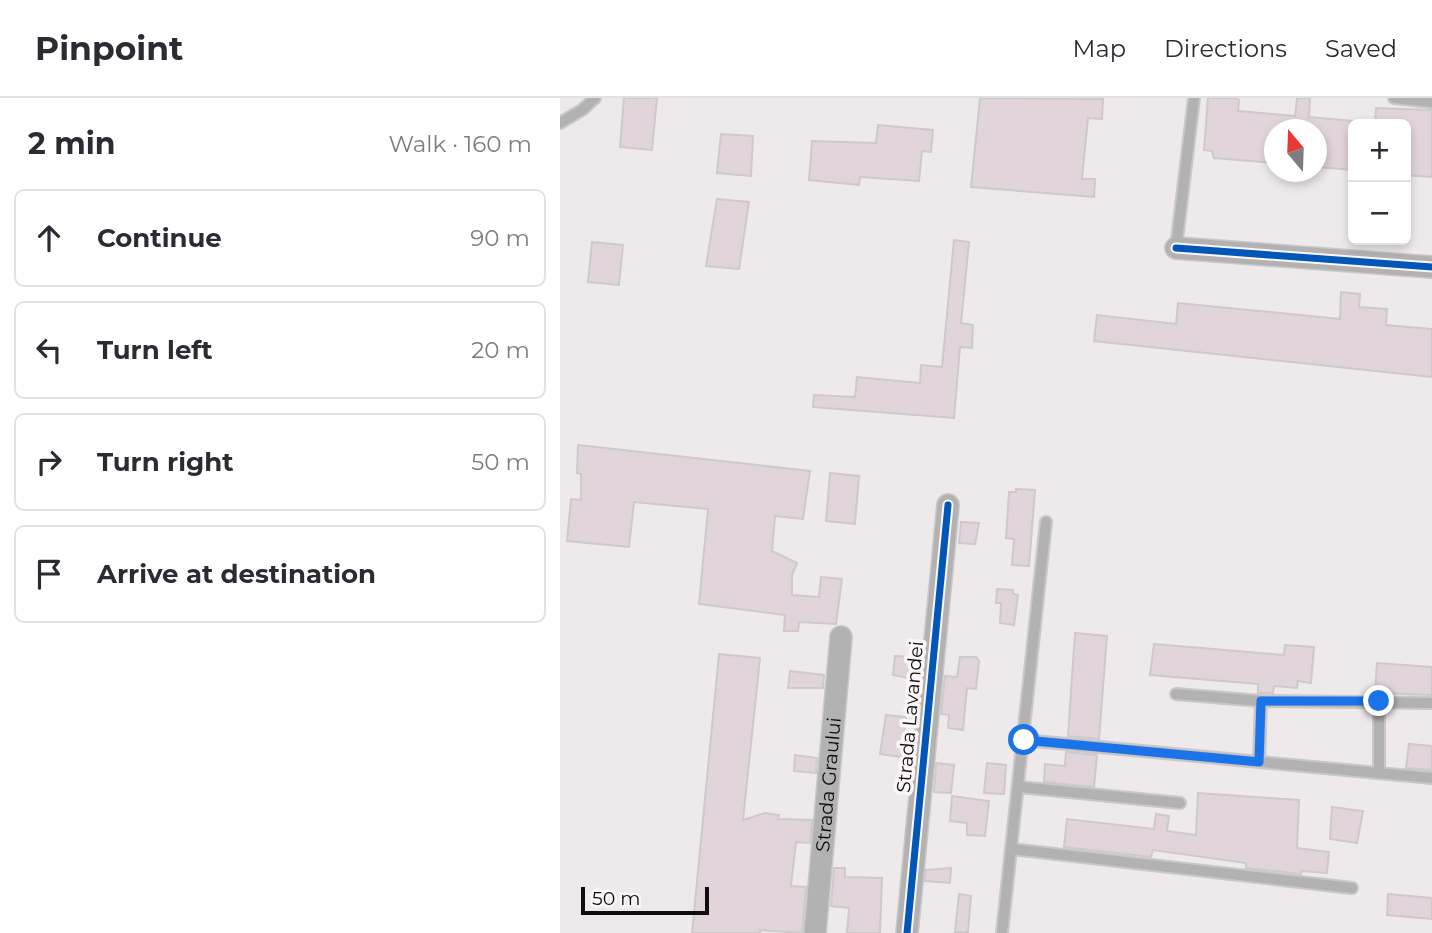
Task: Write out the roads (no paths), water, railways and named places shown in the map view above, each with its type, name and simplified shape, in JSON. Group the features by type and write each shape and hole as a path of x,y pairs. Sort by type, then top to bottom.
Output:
{"street":[{"path":"1177,248 1432,267"},
{"name":"Strada Lavandei","path":"907,933 948,505"},
{"name":"Strada Graului","path":"814,933 841,637"}],"lane":[{"path":"560,123 582,110 595,98"},
{"path":"1177,248 1194,98"},
{"path":"1394,98 1432,102"},
{"path":"1002,933 1046,522"},
{"path":"1176,694 1261,701 1432,703"},
{"path":"1259,762 1261,701"},
{"path":"1379,701 1380,773"},
{"path":"1024,740 1432,778"},
{"path":"1019,787 1180,803"},
{"path":"1012,849 1352,888"}]}
